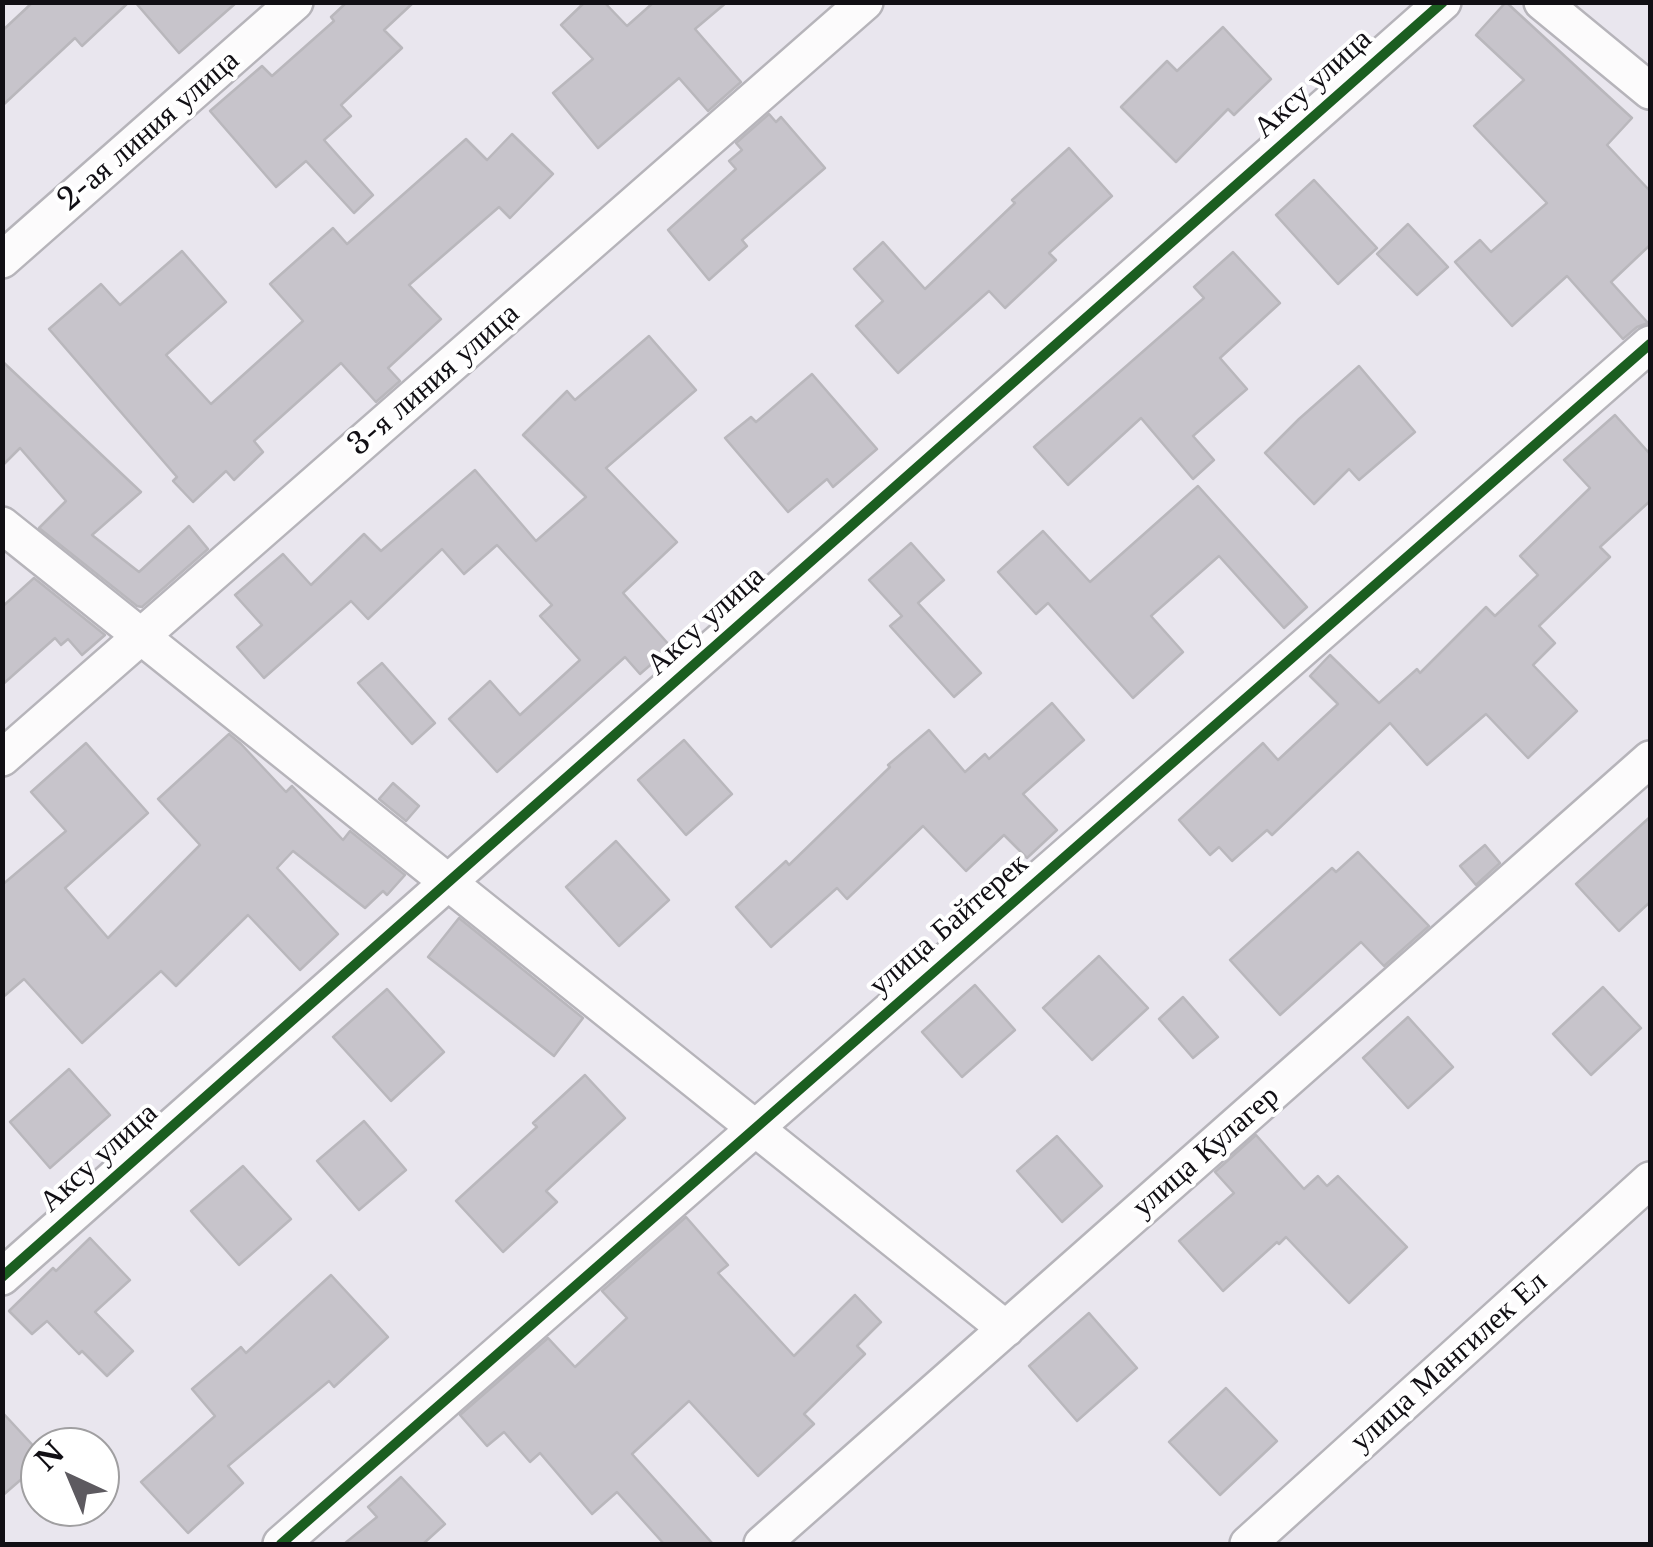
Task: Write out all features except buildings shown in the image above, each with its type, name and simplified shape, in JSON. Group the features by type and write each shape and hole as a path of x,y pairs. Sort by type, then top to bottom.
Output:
{"street":[{"name":"2-ая линия улица","path":"2,260 296,2"},
{"name":"3-я линия улица","path":"2,758 865,2"},
{"name":"Аксу улица","path":"2,1277 1443,2"},
{"path":"1542,2 1650,90"},
{"name":"улица Байтерек","path":"281,1544 1650,344"},
{"path":"2,525 1006,1329"},
{"name":"улица Кулагер","path":"762,1544 1650,759"},
{"name":"улица Мангилек Ел","path":"1248,1544 1650,1180"}],"cycle path":[{"path":"2,1277 1443,2"},
{"path":"281,1544 1650,344"}]}
